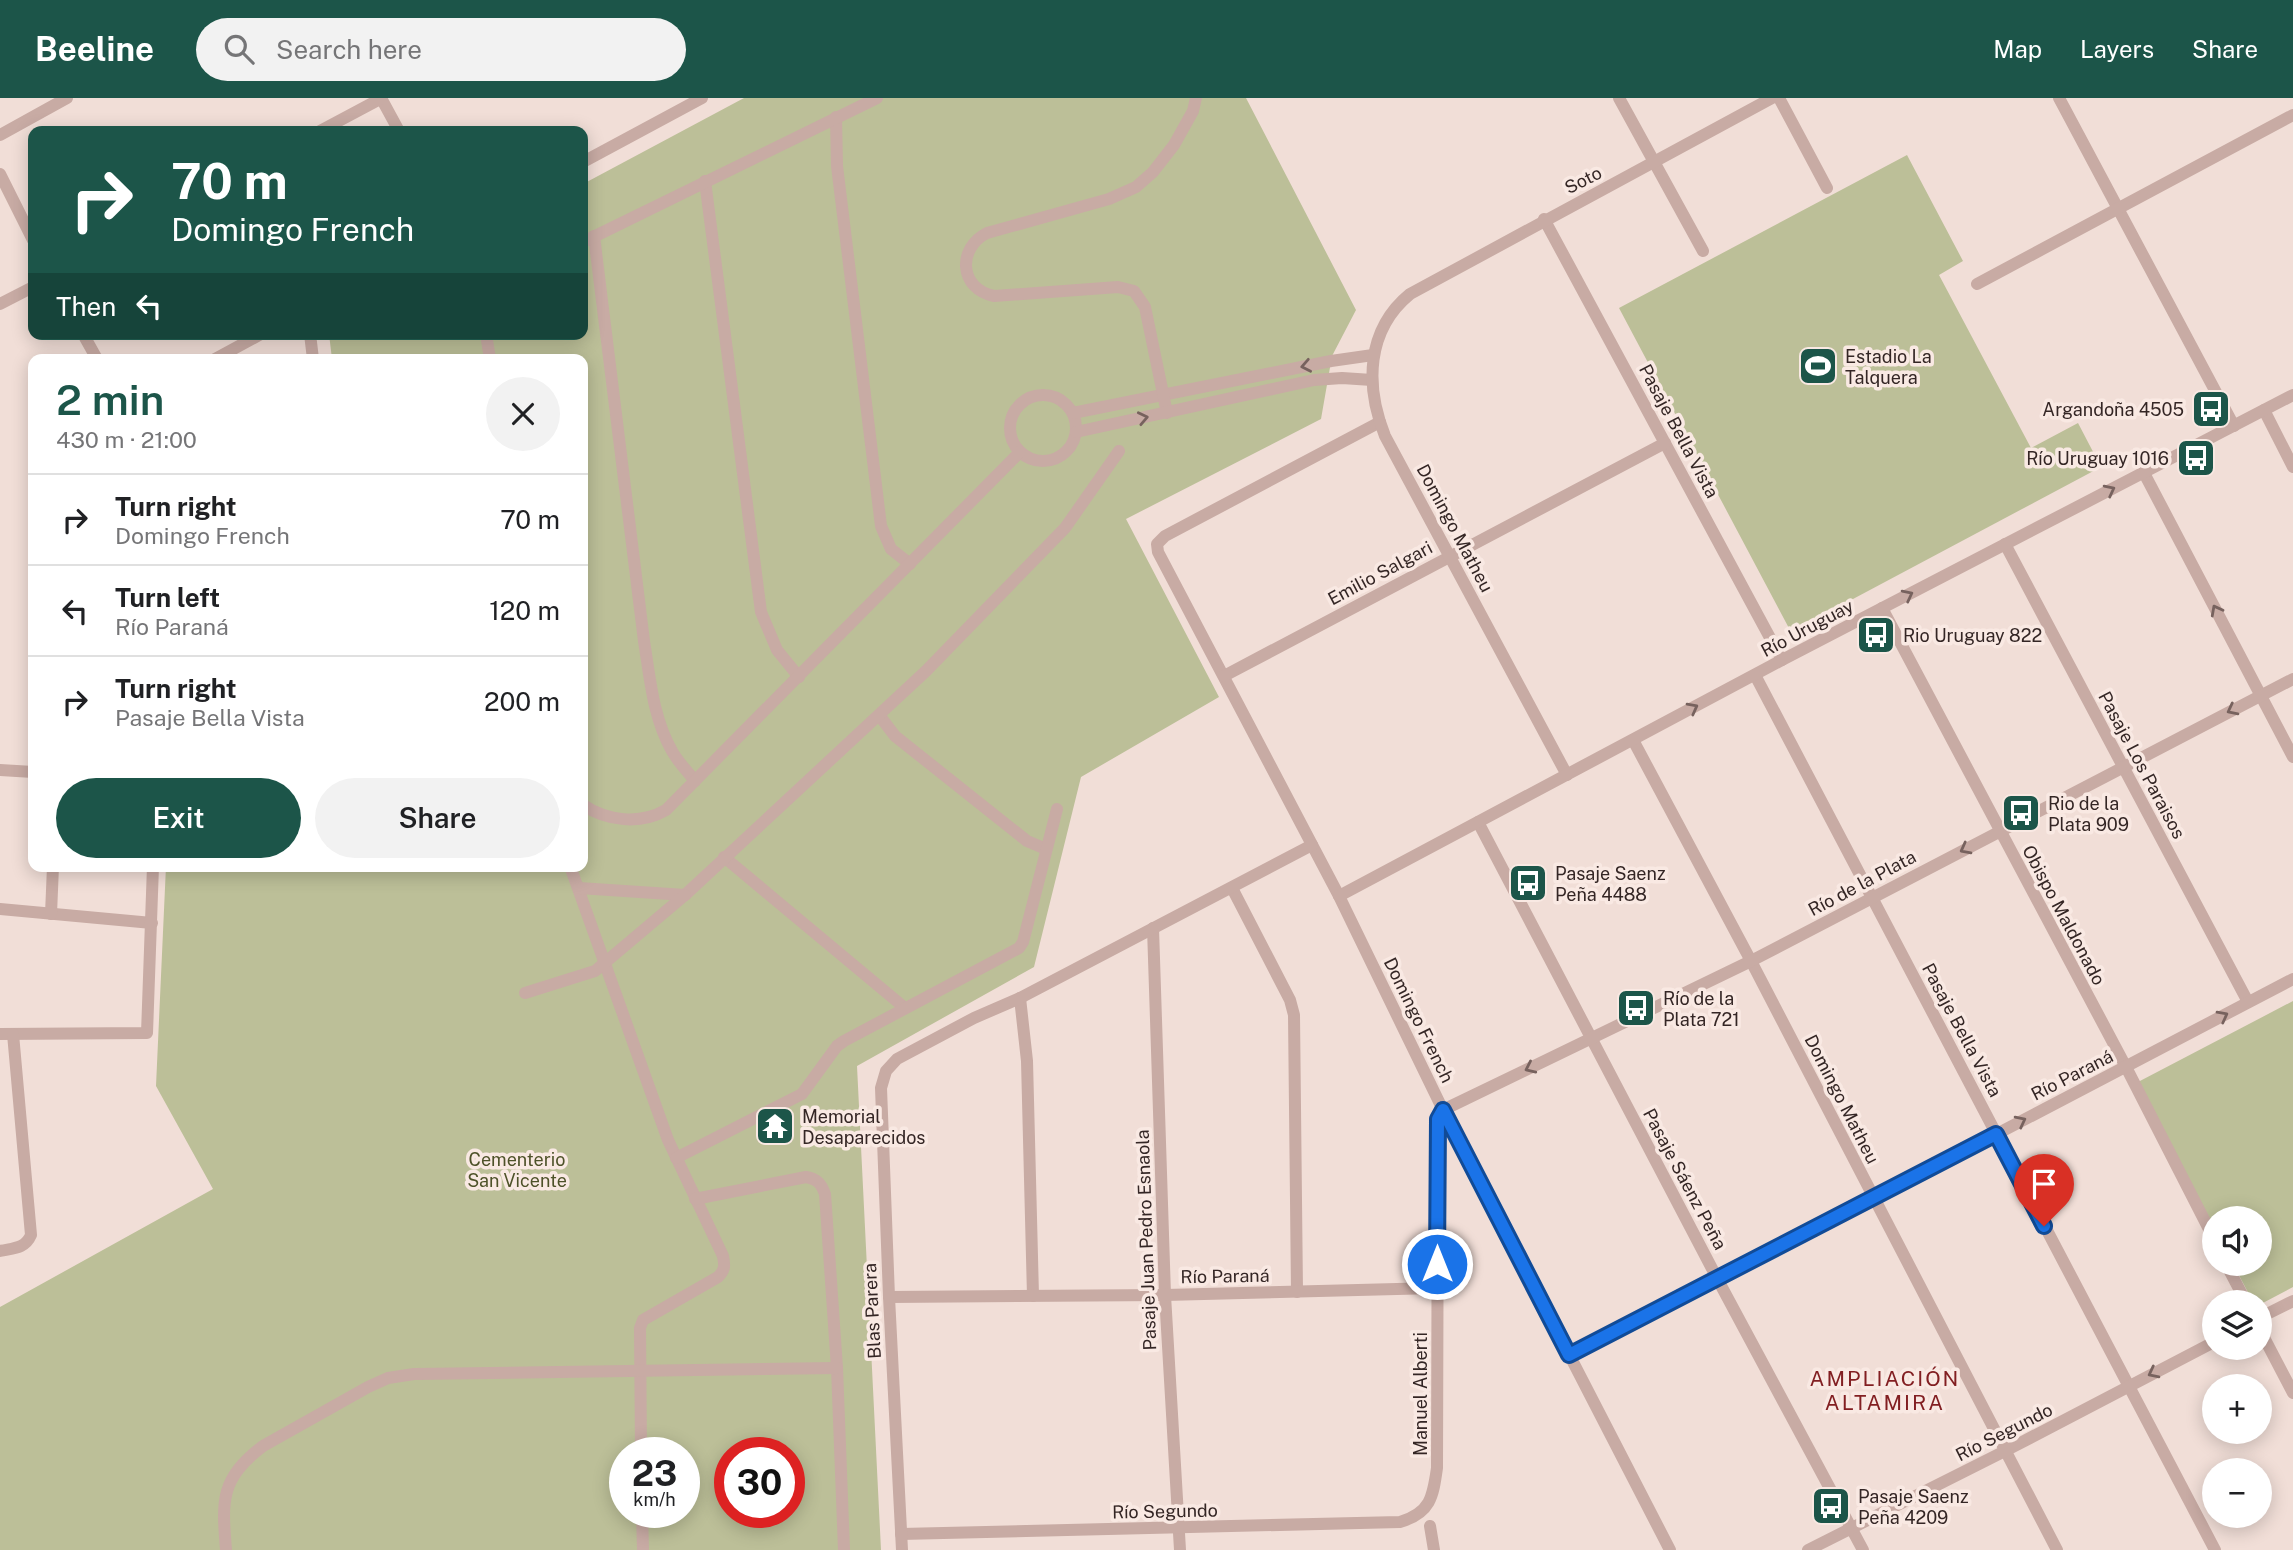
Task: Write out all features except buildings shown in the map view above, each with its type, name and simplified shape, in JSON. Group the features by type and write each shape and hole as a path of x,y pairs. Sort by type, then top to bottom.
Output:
{"street":[{"path":"0,135 67,98"},
{"path":"329,126 381,98 397,126"},
{"path":"588,159 702,98"},
{"path":"695,781 674,755 663,732 650,678 588,239 877,98"},
{"path":"1167,413 1145,307 1134,291 1118,287 994,296 980,291 971,283 965,270 965,262 968,249 977,237 986,233 1109,199 1136,187 1153,172 1174,145 1193,111 1196,98"},
{"path":"1619,98 1703,251"},
{"name":"Soto","path":"1410,293 1772,98"},
{"path":"1779,98 1827,188"},
{"path":"2059,98 2234,426"},
{"path":"1977,284 2293,115"},
{"path":"836,117 837,166 880,526 891,549 910,564"},
{"path":"0,174 28,230"},
{"path":"705,181 761,612 777,650 799,677"},
{"name":"Pasaje Bella Vista","path":"1544,219 1782,660"},
{"path":"0,304 28,289"},
{"name":"Domingo Matheu","path":"1410,293 1393,311 1373,355 1372,380 1380,422 1567,775"},
{"path":"224,354 250,340"},
{"path":"1073,413 1373,355"},
{"path":"1076,432 1314,380 1372,380"},
{"path":"1045,394 1066,404 1073,413 1076,432 1067,451 1059,457 1038,461 1020,452 1013,443 1010,420 1023,401 1045,394"},
{"name":"Río Uruguay","path":"1339,896 1782,660 2293,395"},
{"path":"2264,410 2293,467"},
{"name":"Domingo French","path":"1380,422 1165,536 1157,544 1158,552 1339,896 1443,1110 1670,1550"},
{"name":"Emilio Salgari","path":"1224,676 1665,443"},
{"path":"588,809 612,819 653,816 666,810 1020,452"},
{"path":"525,993 586,976 606,963 685,895 926,671 1065,528 1119,452"},
{"path":"2144,472 2293,757"},
{"name":"Pasaje Los Paraisos","path":"2005,544 2248,1002"},
{"name":"Obispo Maldonado","path":"1882,608 2202,1216"},
{"name":"Pasaje Bella Vista","path":"1755,675 2215,1550"},
{"name":"Río de la Plata","path":"1443,1110 1751,961 2293,679"},
{"path":"879,715 895,736 1033,845 1046,849"},
{"name":"Domingo Matheu","path":"1633,740 2057,1550"},
{"path":"0,770 28,772"},
{"path":"676,1158 802,1094 837,1046 1018,948 1023,942 1057,809"},
{"name":"Pasaje Sáenz Peña","path":"1478,822 1863,1550"},
{"path":"1033,1296 1027,1061 1020,998 1312,845"},
{"path":"724,858 905,1008"},
{"path":"51,914 53,872"},
{"path":"0,1251 21,1247 31,1235 6,1034 147,1033 153,872"},
{"path":"572,872 676,1158 723,1256 725,1266 723,1272 643,1320 640,1328 641,1437"},
{"path":"579,888 685,895"},
{"path":"1232,888 1290,1000 1294,1015 1297,1292"},
{"path":"0,909 152,923"},
{"name":"Pasaje Juan Pedro Esnaola","path":"1153,928 1165,1295 1180,1550"},
{"name":"Río Paraná","path":"1569,1355 1718,1280 2293,979"},
{"name":"Blas Parera","path":"902,1550 881,1087 886,1071 897,1059 974,1018 1020,998"},
{"name":"Manuel Alberti","path":"1426,1509 1435,1484 1437,1468 1438,1119 1443,1110"},
{"path":"695,1199 806,1177 815,1178 822,1185 825,1194 837,1368 844,1550"},
{"name":"Río Paraná","path":"889,1297 1437,1289"},
{"path":"2272,1312 2293,1301"},
{"name":"Río Segundo","path":"1808,1550 2006,1451 2202,1348"},
{"path":"2272,1353 2293,1393"},
{"path":"226,1550 223,1510 226,1492 237,1470 263,1446 388,1378 414,1374 837,1368"},
{"name":"Río Segundo","path":"901,1535 1400,1522 1426,1509"},
{"path":"1430,1526 1434,1550"},
{"path":"642,1528 643,1550"}],"green space":[{"name":"Cementerio San Vicente","path":"744,98 1246,98 1356,310 1332,356 1321,419 1126,519 1219,697 1081,777 1034,967 857,1066 881,1550 0,1550 0,1307 213,1189 156,1086 166,872 588,872 588,354 331,354 330,340 588,340 588,181"},
{"name":"Estadio La Talquera","path":"1907,155 1963,261 1939,275 2031,448 2078,423 2101,467 1791,632 1619,308"},
{"path":"2293,1001 2293,1287 2272,1298 2272,1290 2247,1290 2239,1276 2272,1276 2272,1206 2203,1206 2138,1082"}],"place":[{"name":"Estadio La Talquera","path":"1818,366"},
{"name":"Argandoña 4505","path":"2211,409"},
{"name":"Río Uruguay 1016","path":"2196,458"},
{"name":"Rio Uruguay 822","path":"1876,635"},
{"name":"Rio de la Plata 909","path":"2021,813"},
{"name":"Pasaje Saenz Peña 4488","path":"1528,883"},
{"name":"Río de la Plata 721","path":"1636,1008"},
{"name":"Memorial Desaparecidos","path":"775,1126"},
{"name":"Pasaje Saenz Peña 4209","path":"1831,1506"}],"district":[{"name":"AMPLIACIÓN ALTAMIRA","path":"1885,1390"}],"route":[{"path":"1437,1264 1438,1119 1443,1110 1569,1355 1996,1134 2044,1226"}]}
